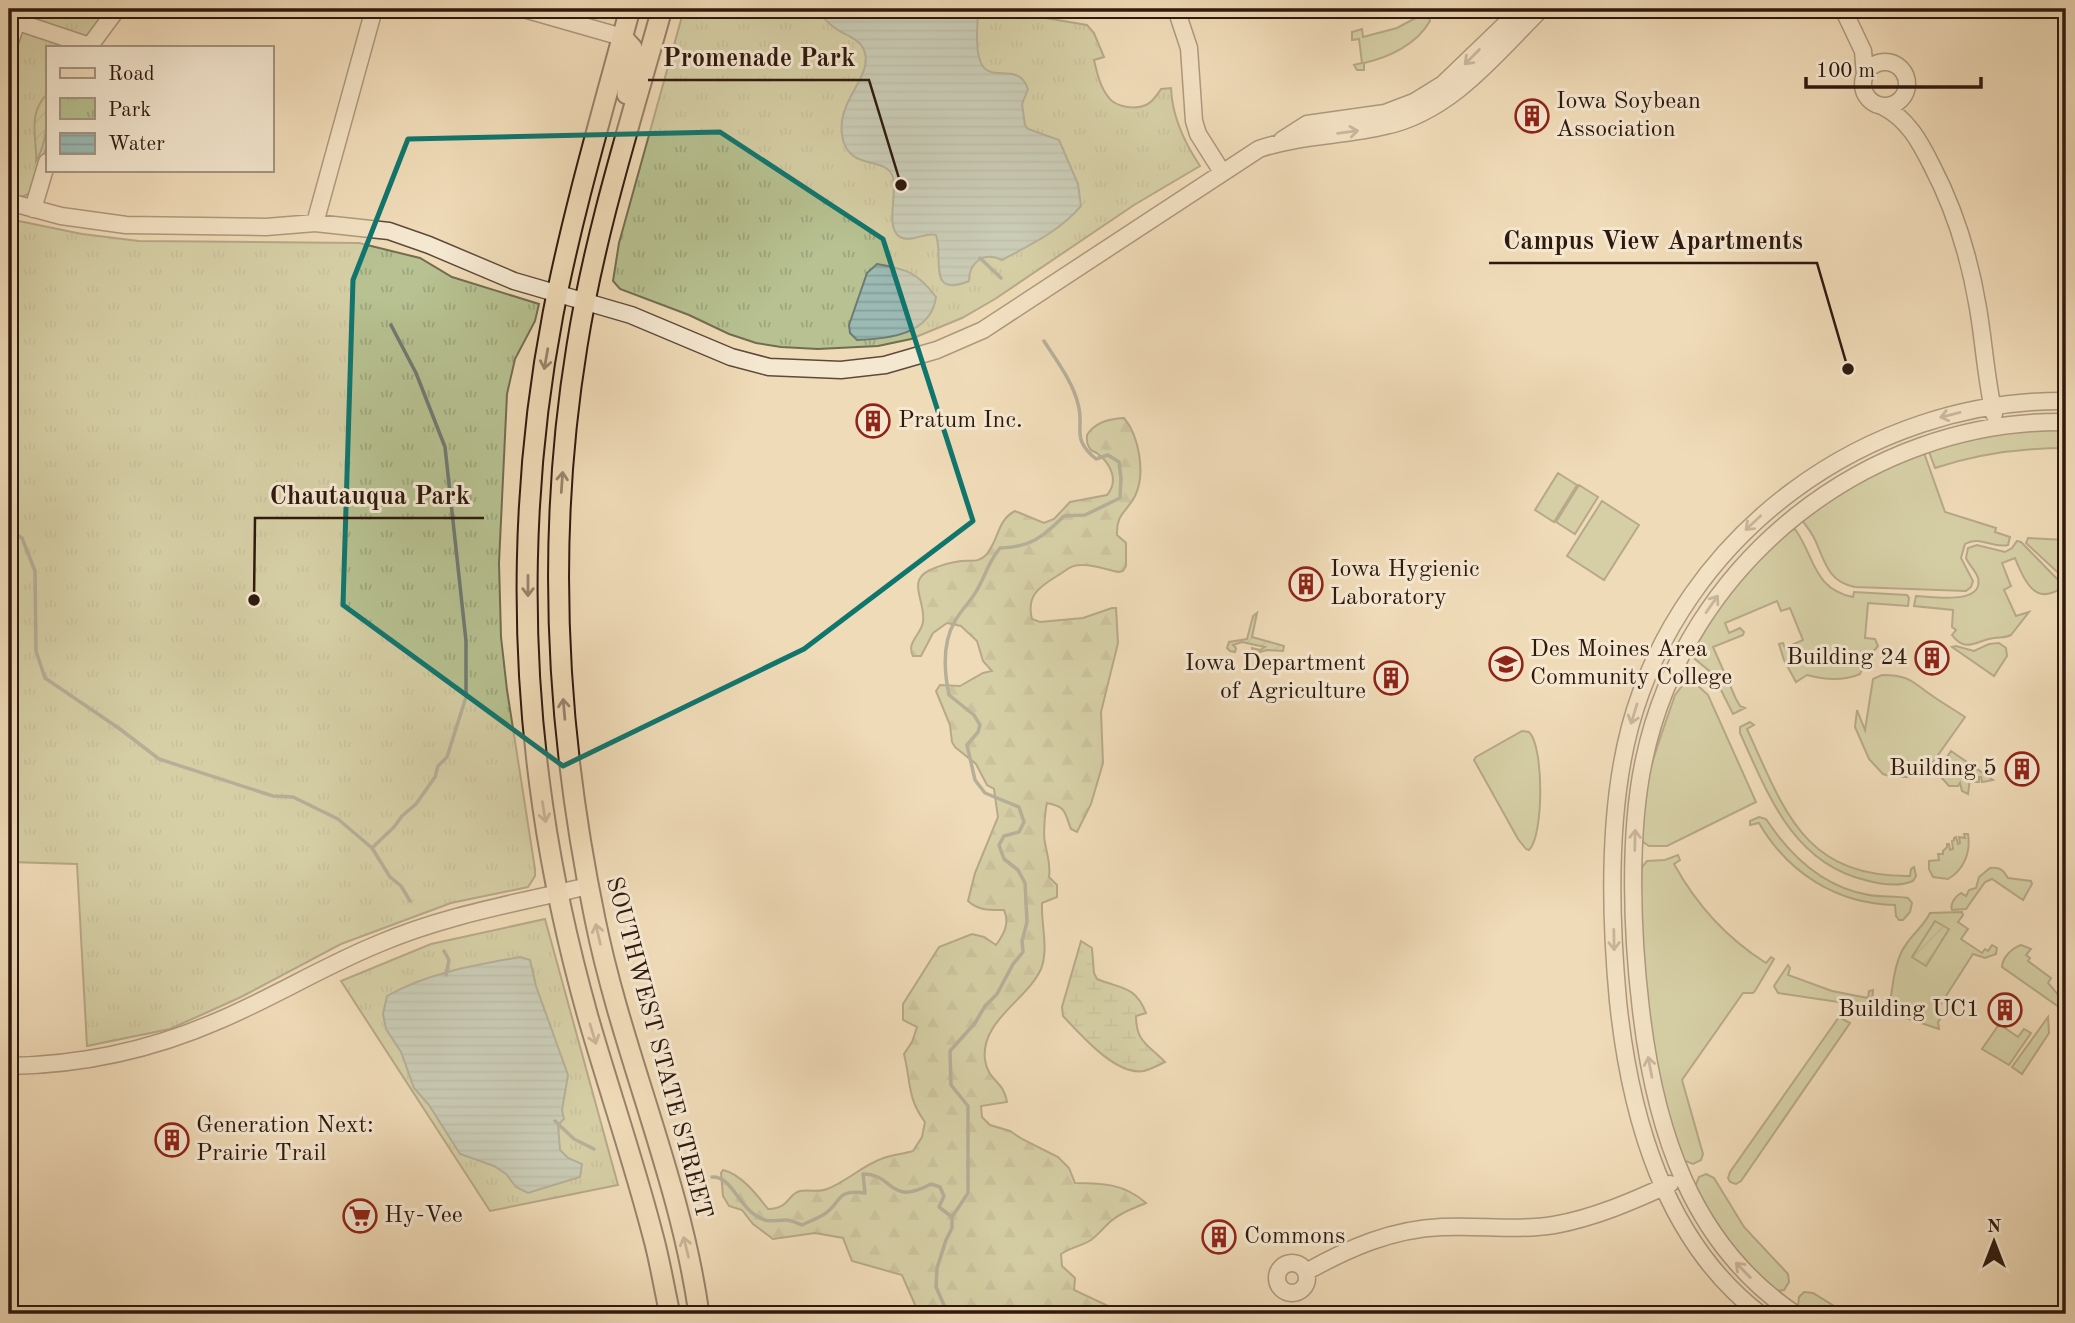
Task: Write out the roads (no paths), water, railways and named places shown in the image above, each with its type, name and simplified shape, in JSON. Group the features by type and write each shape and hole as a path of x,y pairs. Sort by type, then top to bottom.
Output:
{"main road":[{"path":"630,9 573,222 542,380 529,524 529,671 543,809 559,893 587,1015 653,1236 670,1314"},
{"name":"SOUTHWEST STATE STREET","path":"662,9 614,180 585,300 566,439 560,521 559,627 569,766 588,886 607,972 672,1186 699,1314"},
{"path":"622,37 633,37 656,29"},
{"path":"614,180 618,137 633,54 632,48 622,37"}],"street":[{"path":"9,46 15,16 90,46 117,9"},
{"path":"316,223 374,9"},
{"path":"524,9 622,37"},
{"path":"1177,9 1190,57 1194,121 1198,134 1222,172"},
{"path":"9,202 94,222 126,225 266,227 316,223 388,231 504,277 585,300 660,326 730,357 760,365 803,370 884,365 937,350 983,330 1152,221 1222,172 1307,124 1385,113 1414,102 1443,84 1521,9"},
{"path":"1280,141 1383,127 1422,114 1457,91 1541,9"},
{"path":"1843,9 1863,51 1864,92 1872,101 1892,111 1913,131"},
{"path":"1855,30 1885,62 1902,71 1906,79 1905,91 1913,131 1941,184 1962,242 1978,304 1997,427"},
{"path":"1865,75 1873,66 1885,62"},
{"path":"1882,106 1896,103 1905,91"},
{"path":"33,209 46,165"},
{"path":"1760,1314 1730,1288 1682,1225 1663,1188 1644,1134 1628,1067 1619,1010 1615,951 1614,853 1618,789 1631,724 1647,678 1668,634 1708,573 1750,526 1797,486 1836,461 1896,432 1947,415 1992,406 2066,401"},
{"path":"1795,1314 1758,1285 1728,1254 1700,1214 1682,1179 1667,1137 1650,1067 1643,1028 1636,954 1634,840 1644,759 1662,697 1695,628 1725,586 1754,552 1793,516 1826,492 1891,457 1945,438 1997,427 2066,422"},
{"path":"9,1066 36,1066 88,1059 157,1043 220,1020 335,963 397,936 464,914 588,886"},
{"path":"1306,1272 1386,1235 1441,1227 1551,1225 1586,1218 1682,1179"}],"water":[{"path":"816,9 978,9 977,45 982,65 992,72 1012,74 1024,81 1028,89 1022,104 1025,125 1028,129 1059,140 1078,184 1081,206 1054,230 1002,260 989,257 979,260 972,268 969,281 956,285 947,284 939,273 936,235 904,239 895,232 892,217 892,175 882,166 853,156 847,149 841,126 848,102 864,70 864,50 855,40 829,23"},
{"path":"877,264 911,273 936,297 926,320 917,327 894,336 857,340 850,333 849,325 867,273"},
{"path":"520,957 530,960 536,986 568,1075 562,1110 564,1119 558,1125 560,1150 568,1158 582,1164 580,1177 528,1193 516,1187 506,1174 494,1166 460,1154 429,1105 414,1088 401,1052 386,1029 383,1014 387,996 418,981"}],"waterway":[{"path":"980,258 1001,278"},
{"path":"372,848 416,804 435,777 438,766 447,757 466,697 466,641 445,447 416,373 391,325"},
{"path":"948,1314 936,1287 937,1268 952,1228 952,1217 968,1193 968,1106 951,1085 950,1051 997,994 1013,964 1023,952 1022,941 1027,922 1025,883 1018,870 1004,859 999,845 1004,836 1019,832 1024,822 1019,807 985,793 975,780 967,745 978,732 980,725 974,715 949,695 945,667 948,638 955,621 975,594 1000,548 1028,543 1050,530 1064,516 1085,515 1120,498 1119,462 1108,455 1096,459 1083,445 1076,396 1064,371 1044,341"},
{"path":"9,530 22,538 35,571 36,651 45,678 159,759 273,796 293,797 338,819 372,848 390,877 401,886 410,901"},
{"path":"444,951 449,960 446,975"},
{"path":"555,1121 574,1139 594,1149"},
{"path":"712,1177 724,1181 749,1210 767,1221 788,1220 802,1225 818,1218 830,1210 843,1195 865,1193 863,1174 873,1175 899,1191 917,1190 931,1184 940,1187 944,1196 939,1207 952,1217"}],"place":[{"name":"Iowa Soybean Association","path":"1532,116"},
{"name":"Promenade Park","path":"901,185"},
{"name":"Campus View Apartments","path":"1848,369"},
{"name":"Pratum Inc.","path":"873,421"},
{"name":"Iowa Hygienic Laboratory","path":"1306,584"},
{"name":"Chautauqua Park","path":"254,600"},
{"name":"Building 24","path":"1932,658"},
{"name":"Des Moines Area Community College","path":"1506,664"},
{"name":"Iowa Department of Agriculture","path":"1391,678"},
{"name":"Building 5","path":"2022,769"},
{"name":"Building UC1","path":"2005,1010"},
{"name":"Generation Next: Prairie Trail","path":"172,1140"},
{"name":"Hy-Vee","path":"360,1216"},
{"name":"Commons","path":"1219,1237"}]}
